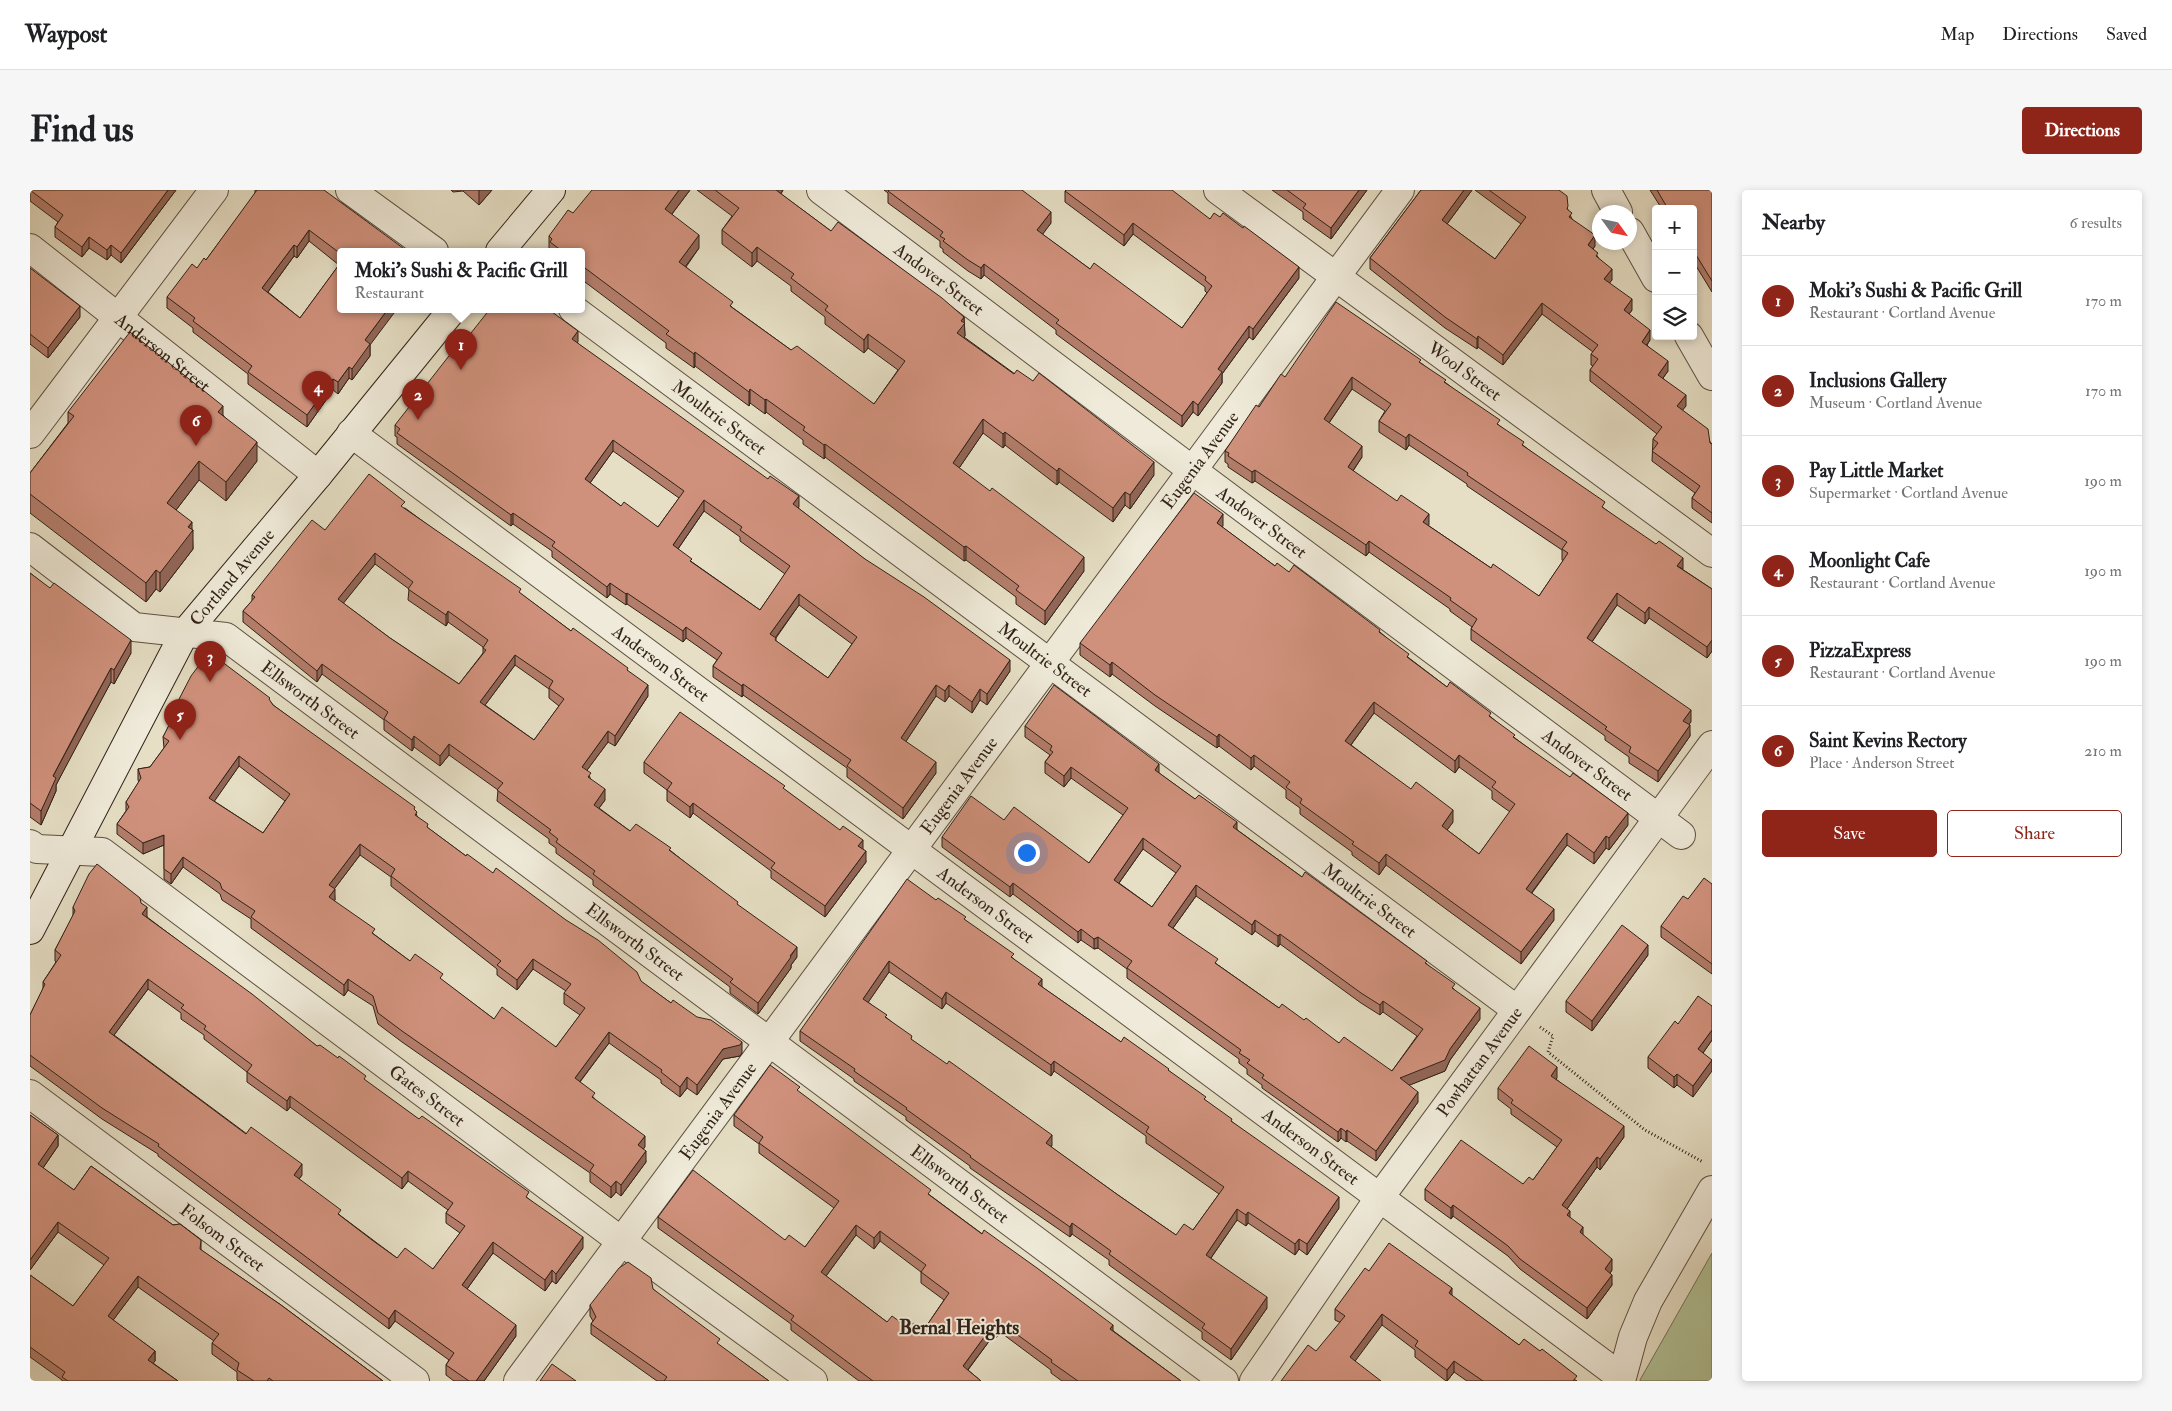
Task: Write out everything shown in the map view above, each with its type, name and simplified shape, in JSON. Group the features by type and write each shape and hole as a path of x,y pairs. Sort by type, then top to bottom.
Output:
{"street":[{"path":"30,434 214,190"},
{"path":"350,190 430,248"},
{"path":"503,248 551,190"},
{"name":"Andover Street","path":"821,190 1681,835"},
{"name":"Wool Street","path":"1218,190 1712,553"},
{"name":"Eugenia Avenue","path":"518,1381 1400,190"},
{"path":"1606,190 1614,205"},
{"path":"1637,244 1652,271"},
{"name":"Anderson Street","path":"30,248 119,316 318,475"},
{"name":"Cortland Avenue","path":"30,930 184,634 318,475 450,313"},
{"name":"Moultrie Street","path":"578,313 1518,1010"},
{"path":"1691,340 1712,376"},
{"name":"Anderson Street","path":"352,433 1380,1197 1621,1379"},
{"name":"Ellsworth Street","path":"30,547 134,627 184,634 226,637 1224,1381"},
{"name":"Powhattan Avenue","path":"1254,1381 1380,1197 1712,745"},
{"name":"Gates Street","path":"30,844 37,850 102,852 621,1241 813,1381"},
{"name":"Folsom Street","path":"30,1094 415,1381"},
{"path":"1621,1379 1632,1337 1648,1302 1712,1190"}],"path":[{"path":"1554,1036 1548,1052 1645,1130 1704,1163"}],"green space":[{"path":"1712,1253 1712,1381 1640,1381 1640,1380"}],"building":[{"path":"30,190 168,190 121,253 111,245 107,250 89,237 82,247 55,227 63,215"},
{"path":"257,190 324,190 403,248 337,248 337,251 309,230 297,247 294,245 262,288 300,318 337,267 337,313 385,313 365,340 370,344 352,369 349,367 338,382 333,379 307,415 248,372 252,366 193,321 195,318 167,297 192,264 197,268 204,258 206,260"},
{"path":"592,190 679,190 665,209 699,235 679,262 733,302 730,306 791,350 797,346 874,404 905,361 868,334 864,340 825,310 828,306 791,278 794,274 757,247 752,253 722,230 739,208 715,190 776,190 831,231 838,222 942,298 964,317 961,321 965,323 957,333 1014,374 1017,370 1033,381 1039,373 1154,462 1130,495 1125,492 1113,508 1059,468 1057,471 1005,432 1003,434 983,419 953,463 990,491 992,488 1084,557 1045,611 1016,590 1019,586 825,444 803,430 805,427 750,389 749,392 695,352 694,354 666,334 669,331 585,268 585,248 558,248 550,242 552,239 549,236 568,210 573,213"},
{"path":"889,190 1022,190 1051,212 1037,230 1090,269 1094,263 1182,328 1212,286 1205,280 1206,277 1133,223 1124,235 1066,190 1172,190 1210,219 1214,213 1220,217 1223,213 1243,228 1244,226 1299,267 1253,329 1249,326 1218,369 1222,372 1198,405 1193,401 1182,416 1056,323 1059,320 984,264 981,268 943,241 945,239 940,236 943,232"},
{"path":"1287,190 1359,190 1331,228 1303,208 1306,204"},
{"path":"1421,190 1464,190 1442,220 1495,259 1526,217 1489,190 1559,190 1567,196 1567,209 1572,213 1569,217 1592,233 1592,239 1588,245 1598,253 1596,256 1612,269 1604,279 1632,299 1624,310 1650,330 1642,342 1668,361 1658,375 1686,395 1677,406 1708,429 1710,443 1712,444 1712,513 1692,498 1700,486 1652,451 1658,443 1653,439 1662,427 1590,370 1598,359 1591,354 1598,345 1542,303 1503,355 1478,336 1477,339 1445,317 1370,258"},
{"path":"1657,190 1712,190 1712,281 1697,257 1697,205 1666,205"},
{"path":"30,268 80,306 48,348 30,334"},
{"path":"1336,302 1421,360 1419,362 1446,380 1444,382 1500,420 1497,424 1524,442 1522,445 1605,502 1602,507 1656,544 1659,541 1683,558 1677,566 1712,589 1712,640 1707,647 1649,607 1645,613 1617,593 1587,638 1691,710 1683,721 1690,725 1658,771 1629,752 1631,747 1605,729 1607,727 1471,629 1477,619 1450,600 1451,598 1369,541 1366,545 1255,470 1252,472 1228,456 1229,453 1225,451 1256,405 1259,407 1281,374 1285,377","holes":["1352,377 1391,404 1379,421 1406,438 1409,434 1567,542 1562,549 1568,553 1539,596 1493,564 1491,568 1423,522 1429,514 1401,495 1397,501 1348,467 1362,446 1324,419"]},
{"path":"487,313 553,313 578,331 572,339 768,479 770,476 799,496 793,504 865,559 924,597 1010,660 987,694 980,689 972,702 949,685 945,691 936,685 901,738 936,762 903,808 847,766 851,760 743,684 742,686 713,666 722,653 686,627 683,631 610,583 607,587 552,546 555,542 513,513 511,515 397,433 400,429 395,425 459,343 463,343","holes":["613,440 684,491 658,527 624,502 621,506 585,479","704,500 742,527 740,530 790,566 760,610 690,561 692,559 673,545","799,594 857,637 828,678 775,640 776,638 770,634"]},
{"path":"130,332 223,406 218,412 257,442 226,482 199,461 167,503 192,522 188,527 193,530 160,573 156,570 146,583 30,494 30,473 74,416 68,412"},
{"path":"369,474 405,502 401,506 521,589 519,592 571,631 573,628 648,685 615,736 608,731 582,767 591,773 588,777 605,789 594,805 630,831 636,824 671,848 669,850 738,902 737,904 797,947 758,1003 730,982 733,979 593,874 595,871 556,842 558,839 549,832 551,830 497,790 503,783 449,744 440,756 414,736 412,740 384,719 388,712 322,664 317,671 243,611 255,597 252,595 312,520 325,530","holes":["375,553 413,582 408,589 446,615 448,611 488,640 483,648 486,650 459,684 390,638 338,599","515,655 553,681 549,688 564,699 534,740 480,702"]},
{"path":"1194,493 1223,514 1217,523 1275,566 1277,563 1289,572 1294,565 1380,630 1379,632 1409,654 1407,657 1447,687 1450,682 1491,713 1489,716 1515,735 1513,737 1570,777 1573,773 1628,813 1609,838 1606,836 1594,853 1567,833 1526,889 1554,909 1521,952 1386,854 1379,863 1352,844 1354,842 1300,803 1302,799 1286,787 1290,782 1254,755 1251,758 1219,734 1217,737 1155,695 1112,662 1110,665 1080,643","holes":["1374,702 1455,761 1459,755 1496,782 1492,787 1515,804 1479,854 1442,826 1453,810 1416,782 1411,789 1345,741"]},
{"path":"30,573 50,588 54,583 131,640 114,670 111,668 53,776 56,778 41,811 30,803"},
{"path":"209,652 270,698 273,705 415,807 414,809 417,812 415,815 428,824 427,827 466,856 467,854 493,873 496,868 566,920 598,940 637,972 641,981 671,1003 673,1000 697,1017 711,1020 742,1042 740,1045 723,1049 697,1085 687,1077 680,1087 661,1072 662,1070 609,1032 575,1078 595,1093 592,1097 645,1136 638,1145 646,1151 621,1185 616,1181 611,1187 590,1171 594,1165 402,1031 378,1013 373,996 348,979 344,985 251,917 255,911 222,889 220,883 183,857 171,874 164,869 164,835 143,843 117,824 129,807 126,802 141,778 138,769 150,767 169,741 163,737 174,715 181,708 177,703 191,676","holes":["239,756 290,794 263,833 209,798","360,844 395,869 391,876 501,961 497,965 517,980 533,959 571,984 564,993 585,1008 556,1047 502,1007 494,1019 440,978 443,974 415,954 410,961 372,933 375,929 329,897 335,889 329,885"]},
{"path":"1054,685 1159,764 1155,770 1195,799 1199,795 1237,822 1233,827 1302,877 1305,872 1427,961 1425,963 1455,984 1452,988 1480,1008 1450,1049 1445,1060 1400,1078 1418,1092 1376,1151 1347,1130 1346,1132 1341,1128 1338,1132 1262,1078 1264,1075 1247,1063 1250,1060 1239,1053 1241,1050 1127,968 1132,961 1098,937 1094,939 1081,929 1078,932 1013,883 1010,887 942,837 971,796 1004,820 1014,807 1089,863 1128,808 1071,767 1064,776 1045,762 1053,752 1050,750 1052,746 1025,726","holes":["1143,838 1181,866 1152,907 1114,880","1196,885 1252,925 1255,920 1278,936 1280,934 1361,993 1380,1005 1383,1001 1423,1029 1392,1071 1344,1037 1339,1043 1306,1018 1304,1020 1282,1004 1279,1008 1215,963 1218,959 1168,925"]},
{"path":"680,712 785,786 783,788 840,830 843,826 863,840 858,846 866,851 825,906 771,868 775,863 693,803 690,807 667,790 672,783 644,762"},
{"path":"97,864 140,898 141,903 147,907 142,914 252,994 317,1046 320,1045 338,1058 339,1056 366,1076 364,1079 419,1119 422,1116 529,1192 526,1197 583,1237 556,1274 552,1270 545,1280 493,1242 462,1285 516,1325 476,1381 469,1381 446,1365 454,1353 395,1310 389,1319 158,1146 159,1144 102,1108 30,1055 30,1015 45,984 43,982 61,955 55,950 75,911 73,907 89,874","holes":["148,979 184,1005 181,1008 206,1026 204,1029 252,1065 247,1072 287,1101 290,1096 402,1178 408,1171 453,1203 446,1213 465,1226 433,1269 405,1248 397,1258 372,1240 338,1214 341,1210 294,1175 302,1164 251,1127 246,1134 109,1032"]},
{"path":"1704,878 1712,884 1712,964 1661,926 1683,896 1688,899"},
{"path":"907,879 936,900 938,898 966,917 964,919 1014,954 1011,957 1042,979 1038,984 1121,1042 1124,1037 1206,1097 1204,1099 1232,1119 1231,1121 1339,1197 1307,1244 1299,1239 1295,1244 1248,1212 1246,1215 1237,1209 1206,1255 1267,1297 1231,1349 1202,1328 1205,1324 1109,1254 1111,1251 1072,1223 1070,1227 970,1157 907,1108 854,1071 855,1069 800,1031","holes":["889,961 942,999 946,992 1051,1065 1054,1061 1149,1127 1146,1132 1224,1187 1193,1230 1184,1224 1176,1235 1118,1195 1046,1143 1052,1135 949,1061 947,1064 911,1039 912,1036 885,1017 887,1015 863,999"]},
{"path":"1622,925 1648,945 1592,1021 1566,1001"},
{"path":"1698,996 1712,1006 1712,1030 1698,1049 1712,1060 1693,1086 1677,1074 1674,1077 1648,1057 1675,1021 1678,1024"},
{"path":"1529,1046 1557,1067 1551,1076 1624,1126 1600,1159 1597,1157 1562,1205 1570,1211 1567,1215 1583,1227 1580,1232 1612,1259 1605,1269 1612,1275 1587,1308 1520,1259 1508,1246 1453,1205 1451,1208 1425,1189 1461,1140 1523,1184 1529,1177 1533,1180 1562,1140 1511,1103 1513,1100 1498,1088"},
{"path":"770,1065 800,1087 797,1090 931,1190 928,1194 982,1234 984,1230 1037,1268 1113,1325 1110,1329 1181,1381 1078,1381 1000,1322 996,1327 993,1325 963,1366 981,1381 873,1381 791,1320 794,1316 658,1217 693,1170 785,1240 789,1235 805,1247 839,1201 759,1143 763,1137 734,1115","holes":["856,1225 874,1238 880,1231 926,1265 921,1272 949,1293 923,1331 913,1323 910,1329 892,1316 887,1322 821,1272"]},
{"path":"30,1115 58,1135 38,1164 74,1190 91,1166 173,1225 180,1224 201,1240 200,1249 281,1305 383,1381 273,1381 269,1378 267,1381 254,1381 237,1370 239,1363 212,1343 219,1334 138,1276 108,1316 155,1351 148,1360 178,1381 68,1381 62,1377 65,1372 30,1347 30,1275 73,1306 109,1258 58,1222 30,1260"},
{"path":"1389,1243 1452,1288 1449,1293 1519,1345 1524,1339 1540,1351 1542,1349 1577,1376 1573,1381 1483,1381 1454,1361 1447,1370 1415,1346 1418,1341 1382,1314 1350,1357 1381,1381 1281,1381 1308,1345 1316,1351 1345,1316 1335,1309 1365,1268 1369,1271"},
{"path":"628,1262 651,1278 653,1289 720,1339 717,1343 769,1381 664,1381 667,1377 591,1324 596,1317 590,1305 619,1268"},
{"path":"552,1364 576,1381 540,1381"}],"place":[{"name":"Moki's Sushi & Pacific Grill","path":"461,370"},
{"name":"Moonlight Cafe","path":"318,412"},
{"name":"Inclusions Gallery","path":"418,420"},
{"name":"Saint Kevins Rectory","path":"196,446"},
{"name":"Pay Little Market","path":"210,682"},
{"name":"PizzaExpress","path":"180,740"}],"district":[{"name":"Bernal Heights","path":"959,1327"}]}
